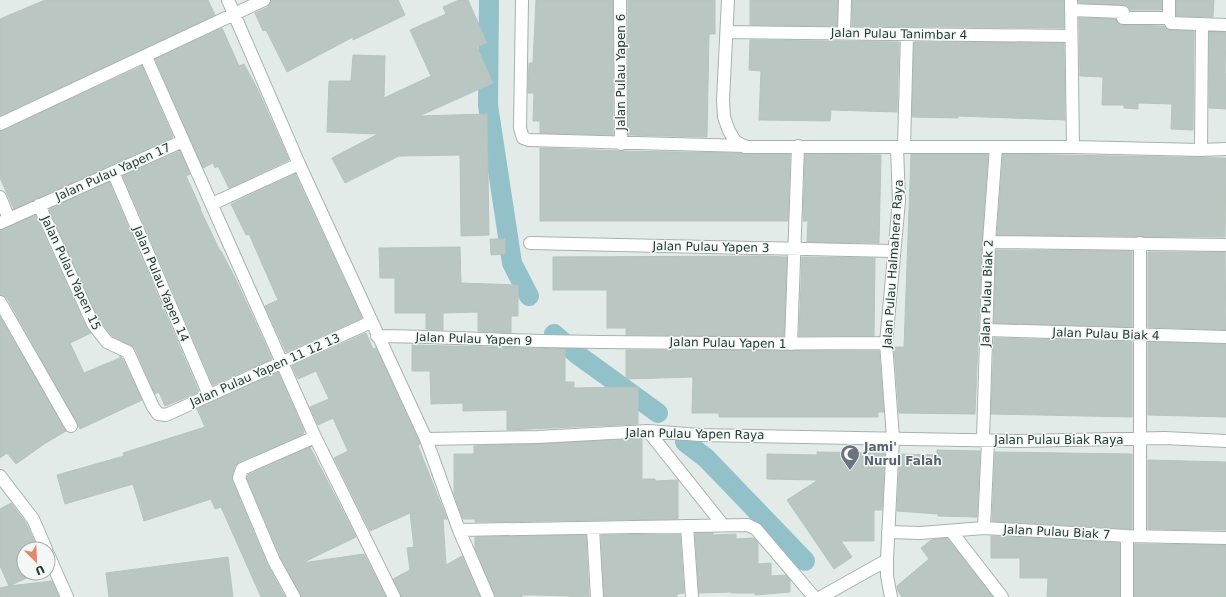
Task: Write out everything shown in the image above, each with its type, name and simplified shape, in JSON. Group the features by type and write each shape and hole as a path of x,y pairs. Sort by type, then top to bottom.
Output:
{"street":[{"path":"228,0 299,164 377,336 426,439 459,530 488,597"},
{"path":"0,124 146,57 264,0"},
{"path":"522,0 520,128 523,138 529,140 621,144 745,146 1226,149"},
{"name":"Jalan Pulau Yapen 6","path":"620,0 621,144"},
{"path":"728,0 723,100 724,117 729,131 735,141 745,146"},
{"path":"844,32 845,0"},
{"path":"1169,0 1169,20"},
{"path":"1073,147 1071,5 1123,12 1123,18 1169,20 1173,24 1226,25"},
{"path":"1201,150 1202,24"},
{"name":"Jalan Pulau Tanimbar 4","path":"727,32 844,32 1071,36"},
{"name":"Jalan Pulau Halmahera Raya","path":"891,597 887,576 887,560 893,438 886,343 899,193 907,34"},
{"path":"146,57 283,362 315,437 394,597"},
{"name":"Jalan Pulau Yapen 17","path":"4,221 183,141"},
{"path":"791,344 793,249 798,146"},
{"name":"Jalan Pulau Biak 2","path":"984,528 986,330 989,242 996,147"},
{"path":"212,204 299,164"},
{"name":"Jalan Pulau Yapen 14","path":"113,172 210,395"},
{"path":"0,197 4,221"},
{"name":"Jalan Pulau Yapen 15","path":"39,205 93,324 107,342 128,352 153,407 158,414"},
{"path":"989,242 1226,245"},
{"name":"Jalan Pulau Yapen 3","path":"530,243 893,251"},
{"path":"1140,243 1140,536"},
{"path":"0,302 71,426"},
{"name":"Jalan Pulau Yapen 11 12 13","path":"158,414 166,415 371,322"},
{"name":"Jalan Pulau Biak 4","path":"986,330 1226,337"},
{"name":"Jalan Pulau Yapen 9","path":"377,336 439,336 570,341"},
{"name":"Jalan Pulau Yapen 1","path":"570,341 791,344 886,343"},
{"path":"648,431 723,525"},
{"name":"Jalan Pulau Yapen Raya","path":"426,439 531,437 648,431 700,435 893,438"},
{"path":"294,597 274,561 239,478 242,469 315,437"},
{"name":"Jalan Pulau Biak Raya","path":"893,438 1141,439 1226,441"},
{"path":"0,476 32,519 42,541"},
{"path":"459,530 748,525 756,529 819,597 842,586 887,560"},
{"path":"687,526 692,597"},
{"path":"593,528 597,597"},
{"name":"Jalan Pulau Biak 7","path":"888,532 951,531 984,528 1127,536 1226,538"},
{"path":"951,531 1002,597"},
{"path":"1127,536 1127,597"},
{"path":"56,572 67,597"}],"building":[{"path":"45,0 208,0 215,15 0,116 0,19"},
{"path":"271,0 398,0 405,15 353,40 353,37 287,72 266,30 263,31 255,13 268,7"},
{"path":"459,0 468,0 487,43 477,47 493,83 419,116 487,114 489,235 461,236 460,155 399,156 345,183 332,158 378,134 327,132 329,81 351,81 353,55 385,56 384,98 431,76 410,30 446,14 443,7"},
{"path":"536,0 613,0 613,135 540,133 540,121 533,121 534,93 528,93 529,63 533,63"},
{"path":"628,0 715,0 715,34 709,34 707,137 628,135"},
{"path":"750,0 838,0 837,26 750,25"},
{"path":"852,0 1064,0 1064,28 852,26"},
{"path":"1078,0 1162,0 1162,10 1130,10 1124,5 1079,3"},
{"path":"1176,0 1214,0 1213,17 1176,16"},
{"path":"1079,18 1116,19 1119,24 1123,25 1164,26 1170,30 1194,31 1193,130 1171,129 1172,104 1138,103 1138,109 1124,108 1124,105 1102,105 1103,77 1080,76"},
{"path":"222,28 239,66 244,64 257,88 289,160 229,188 218,166 215,168 213,163 203,168 155,59"},
{"path":"1209,32 1226,32 1226,109 1209,108"},
{"path":"750,40 899,42 897,112 831,110 830,121 759,120 761,71 749,70"},
{"path":"914,42 1064,43 1065,120 958,116 958,118 912,117"},
{"path":"142,66 173,137 14,209 0,178 0,131"},
{"path":"540,148 790,154 788,221 540,221"},
{"path":"180,151 190,174 186,176 200,209 236,280 272,359 213,385 123,176"},
{"path":"805,154 881,155 879,243 807,242 808,221 803,221"},
{"path":"911,154 988,154 982,242 975,414 899,413 894,347 904,347"},
{"path":"1003,154 1226,158 1225,237 997,235"},
{"path":"295,174 362,318 286,352 265,306 278,300 249,234 246,235 231,204"},
{"path":"109,182 199,392 165,406 159,392 155,394 135,348 112,336 99,320 49,209"},
{"path":"35,215 86,327 91,333 70,343 84,373 120,358 120,356 142,400 80,429 7,298 0,295 0,230"},
{"path":"490,239 505,239 505,254 491,255"},
{"path":"460,247 461,283 518,285 518,316 511,316 511,333 478,331 478,312 443,313 443,330 426,329 426,313 395,313 395,278 380,278 379,248"},
{"path":"996,250 1132,251 1132,327 994,323"},
{"path":"1148,252 1225,252 1226,330 1148,327"},
{"path":"553,257 787,257 784,336 626,335 626,328 607,328 607,290 553,290"},
{"path":"802,257 875,258 874,336 799,336"},
{"path":"0,317 66,431 44,444 16,464 7,453 0,458"},
{"path":"366,333 373,349 376,348 420,444 418,446 447,519 443,519 446,565 462,556 480,597 401,597 393,579 410,570 407,548 414,547 410,513 370,531 334,458 348,451 333,418 318,425 310,407 329,399 316,371 298,379 292,366"},
{"path":"994,338 1132,342 1132,417 991,414"},
{"path":"1148,342 1226,344 1226,417 1148,415"},
{"path":"412,345 565,349 565,382 574,382 574,388 638,387 638,424 507,430 507,410 463,411 463,403 431,404 430,371 412,371"},
{"path":"626,350 879,351 884,412 878,412 878,417 719,417 719,413 692,413 693,377 626,379"},
{"path":"278,372 304,431 303,434 239,462 235,466 232,481 267,564 285,597 261,597 221,507 215,509 211,499 144,521 133,484 65,504 57,475 124,456 123,453 205,427 197,409"},
{"path":"642,439 642,479 655,479 655,481 678,480 678,519 475,522 475,519 463,519 454,494 454,454 474,454 474,446"},
{"path":"310,447 356,537 302,563 364,554 386,597 301,597 281,558 247,478 248,475"},
{"path":"937,450 980,451 977,517 938,516 938,514 897,511 900,454 937,455"},
{"path":"817,452 885,453 882,510 874,510 874,541 841,541 852,557 834,569 787,500 818,480 767,479 767,454 817,455"},
{"path":"995,452 1132,454 1132,529 992,521"},
{"path":"1148,460 1226,462 1226,530 1148,529"},
{"path":"11,503 26,523 34,541 16,541 16,581 20,581 9,586 0,566 0,509"},
{"path":"695,533 713,533 713,535 736,534 736,539 754,538 758,542 758,564 771,563 771,576 786,575 790,580 790,592 755,595 755,593 731,592 699,593"},
{"path":"680,534 684,593 677,594 677,597 604,597 601,535"},
{"path":"586,535 589,597 522,595 522,597 495,597 475,548 475,537"},
{"path":"991,536 1120,543 1120,597 1047,597 1048,578 1020,578 1020,558 991,558"},
{"path":"947,538 993,597 902,597 897,586 929,559 921,548 931,540"},
{"path":"1134,544 1226,545 1226,597 1134,597"},
{"path":"228,557 233,597 109,597 106,573"},
{"path":"52,581 59,597 0,597 0,588"}],"waterway":[{"path":"489,0 488,105 512,263 529,296"},
{"path":"554,334 578,355 658,413"},
{"path":"685,442 706,458 805,561"}],"place":[{"name":"Jami' Nurul Falah","path":"850,471"}]}
